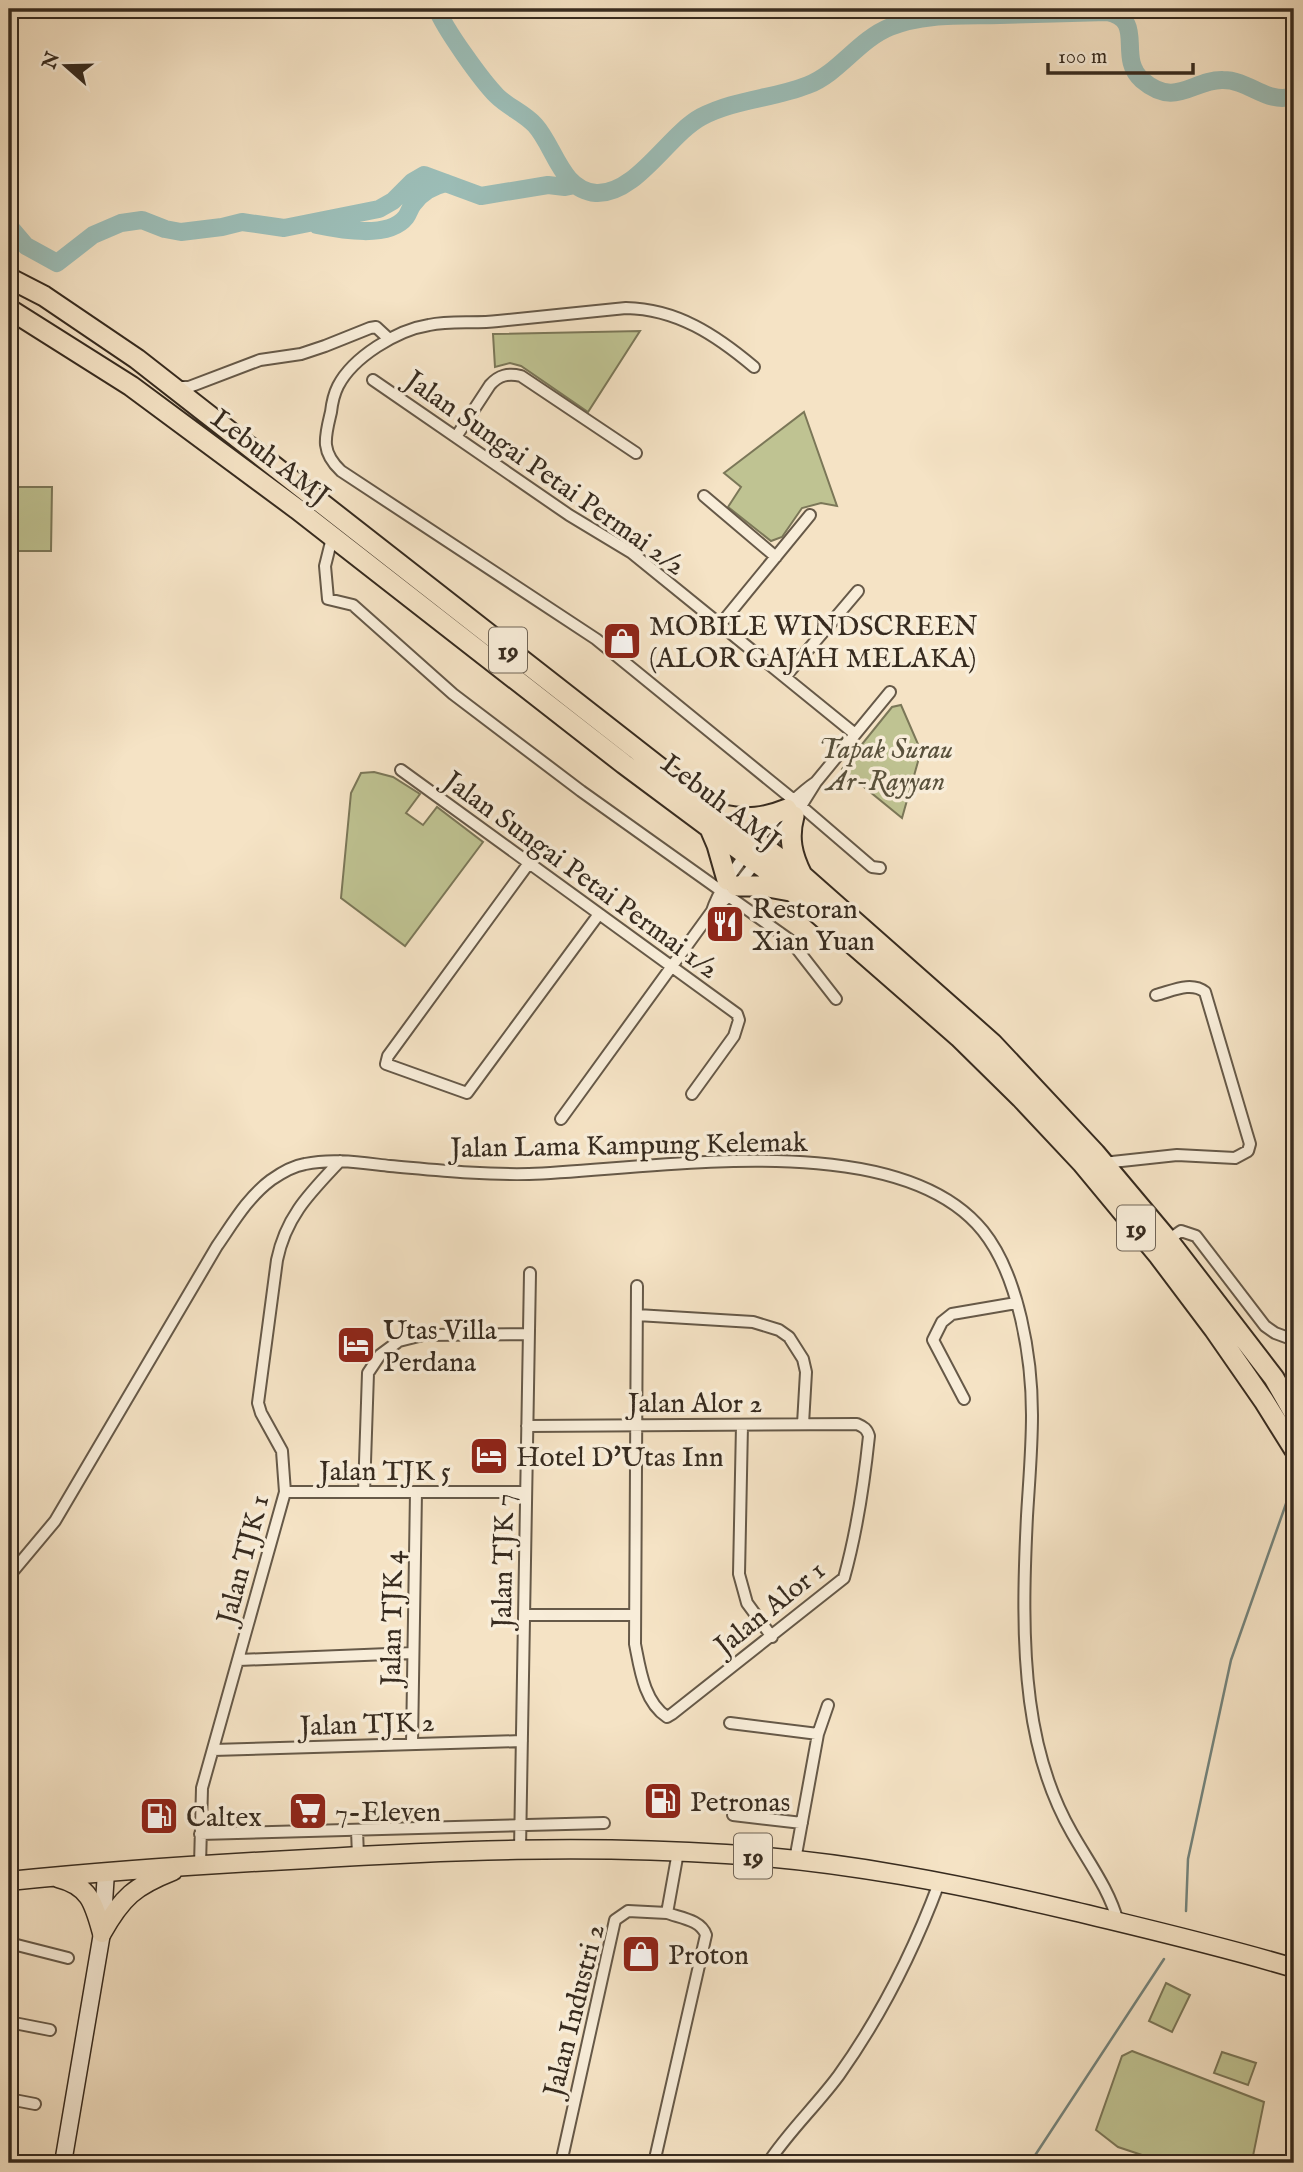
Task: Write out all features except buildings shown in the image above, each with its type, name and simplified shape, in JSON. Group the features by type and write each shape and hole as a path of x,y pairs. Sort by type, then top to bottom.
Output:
{"highway":[{"name":"Lebuh AMJ","path":"9,278 44,296 137,359 714,821"},
{"name":"Lebuh AMJ","path":"9,309 131,386 756,852 971,1023 1103,1163 1168,1240 1275,1378 1294,1413"},
{"path":"794,808 790,830 798,884 728,888 714,821 769,817 794,808"},
{"name":"Lebuh AMJ","path":"798,884 959,1037 1082,1163 1159,1256 1214,1329 1291,1444"}],"main road":[{"name":"19","path":"9,1881 193,1865 358,1856 520,1849 678,1852 795,1860 939,1883 1118,1922 1294,1968"},
{"path":"102,1933 116,1908 135,1889 193,1865"},
{"path":"54,1877 78,1884 87,1893 102,1933"}],"street":[{"path":"754,367 725,343 693,324 642,308 479,323 430,324 409,329 389,339 360,361 337,388 326,444 327,454 341,471 596,639 794,808 872,867 880,868"},
{"path":"172,387 189,387 260,360 301,354 370,328 376,327 389,339"},
{"path":"456,437 496,378 512,374 522,376 636,453"},
{"name":"Jalan Sungai Petai Permai 2/2","path":"373,380 569,515 632,553 855,734"},
{"path":"704,496 776,557"},
{"path":"720,625 810,515"},
{"path":"332,538 325,566 328,599 353,605 453,694 581,791 728,888 790,940 836,999"},
{"path":"785,677 858,591"},
{"path":"561,1119 728,888 890,692"},
{"name":"Jalan Sungai Petai Permai 1/2","path":"401,770 737,1014 739,1020 734,1036 692,1094"},
{"path":"529,863 388,1056 386,1065 467,1093 599,914"},
{"path":"1103,1163 1177,1155 1235,1158 1248,1151 1250,1144 1205,992 1190,986 1156,995"},
{"name":"Jalan Lama Kampung Kelemak","path":"9,1576 55,1521 217,1246 246,1205 271,1180 287,1170 303,1164 340,1161 500,1174 778,1160 886,1175 923,1188 950,1202 971,1218 996,1251 1016,1303 1024,1337 1032,1413 1024,1590 1027,1671 1033,1721 1044,1767 1060,1809 1110,1896 1118,1922"},
{"name":"Jalan TJK 1","path":"193,1865 200,1834 202,1788 285,1492 282,1451 258,1403 281,1240 289,1222 312,1191 340,1161"},
{"path":"1168,1240 1181,1231 1196,1236 1265,1326 1294,1340"},
{"name":"Jalan TJK 7","path":"520,1849 530,1273"},
{"path":"524,1615 635,1615 637,1286"},
{"path":"964,1399 933,1340 942,1322 952,1314 1016,1303"},
{"path":"637,1315 753,1322 779,1330 789,1337 803,1359 806,1372 803,1424"},
{"path":"364,1492 368,1373 380,1355 399,1341 423,1335 529,1334"},
{"path":"742,1425 739,1574 747,1602 772,1637"},
{"name":"Jalan Alor 2","path":"527,1426 862,1426"},
{"name":"Jalan Alor 1","path":"635,1615 635,1644 641,1674 653,1705 667,1717 844,1578 865,1473 869,1436 862,1426"},
{"name":"Jalan TJK 5","path":"285,1492 526,1492"},
{"name":"Jalan TJK 4","path":"412,1744 416,1492"},
{"path":"239,1660 413,1653"},
{"path":"795,1860 818,1734 828,1705"},
{"path":"730,1723 818,1734"},
{"name":"Jalan TJK 2","path":"213,1750 522,1741"},
{"path":"733,1815 802,1824"},
{"path":"200,1834 604,1823"},
{"path":"357,1830 358,1856"},
{"path":"667,1913 678,1852"},
{"path":"63,2163 102,1933 106,1872"},
{"path":"768,2163 838,2076 866,2034 911,1951 939,1883"},
{"name":"Jalan Industri 2","path":"561,2163 615,1920 628,1911 667,1913 699,1924 706,1935 654,2163"},
{"path":"9,1943 68,1958"},
{"path":"9,2022 50,2030"},
{"path":"9,2099 35,2104"}],"green space":[{"path":"640,331 588,412 521,366 510,363 495,367 493,334"},
{"path":"804,412 837,506 821,503 802,508 782,537 771,541 728,507 741,487 724,473"},
{"path":"12,487 52,487 51,551 11,551"},
{"name":"Tapak Surau Ar-Rayyan","path":"901,705 921,751 902,818 842,769 892,707"},
{"path":"374,772 393,777 420,794 406,813 423,825 437,807 483,842 405,946 341,898 351,793 361,773"},
{"path":"1166,1983 1190,1995 1172,2032 1149,2021"},
{"path":"1132,2051 1264,2102 1253,2156 1244,2163 1166,2163 1118,2147 1096,2130 1122,2056"},
{"path":"1222,2052 1256,2063 1248,2085 1214,2073"}],"waterway":[{"path":"437,9 455,41 490,89 535,125 560,166 575,184 596,193 611,191 638,175 676,137 701,117 727,106 808,85 829,73 879,33 890,27 930,17 1107,12 1119,16 1126,23 1135,71 1154,88 1175,92 1223,80 1233,81 1275,97 1294,96"},
{"path":"9,226 26,246 57,263 93,235 121,223 142,220 181,232 242,222 284,228 379,209 424,175 481,196 548,185 575,185"},
{"path":"317,225 364,231 388,228 406,217 424,193 446,183"},
{"path":"1186,1911 1188,1859 1231,1660 1294,1481"},
{"path":"1030,2163 1164,1959"}],"place":[{"name":"MOBILE WINDSCREEN (ALOR GAJAH MELAKA)","path":"622,641"},
{"name":"Restoran Xian Yuan","path":"725,924"},
{"name":"Utas Villa Perdana","path":"356,1345"},
{"name":"Hotel D'Utas Inn","path":"489,1456"},
{"name":"Petronas","path":"663,1801"},
{"name":"7-Eleven","path":"308,1811"},
{"name":"Caltex","path":"159,1816"},
{"name":"Proton","path":"641,1954"}]}
